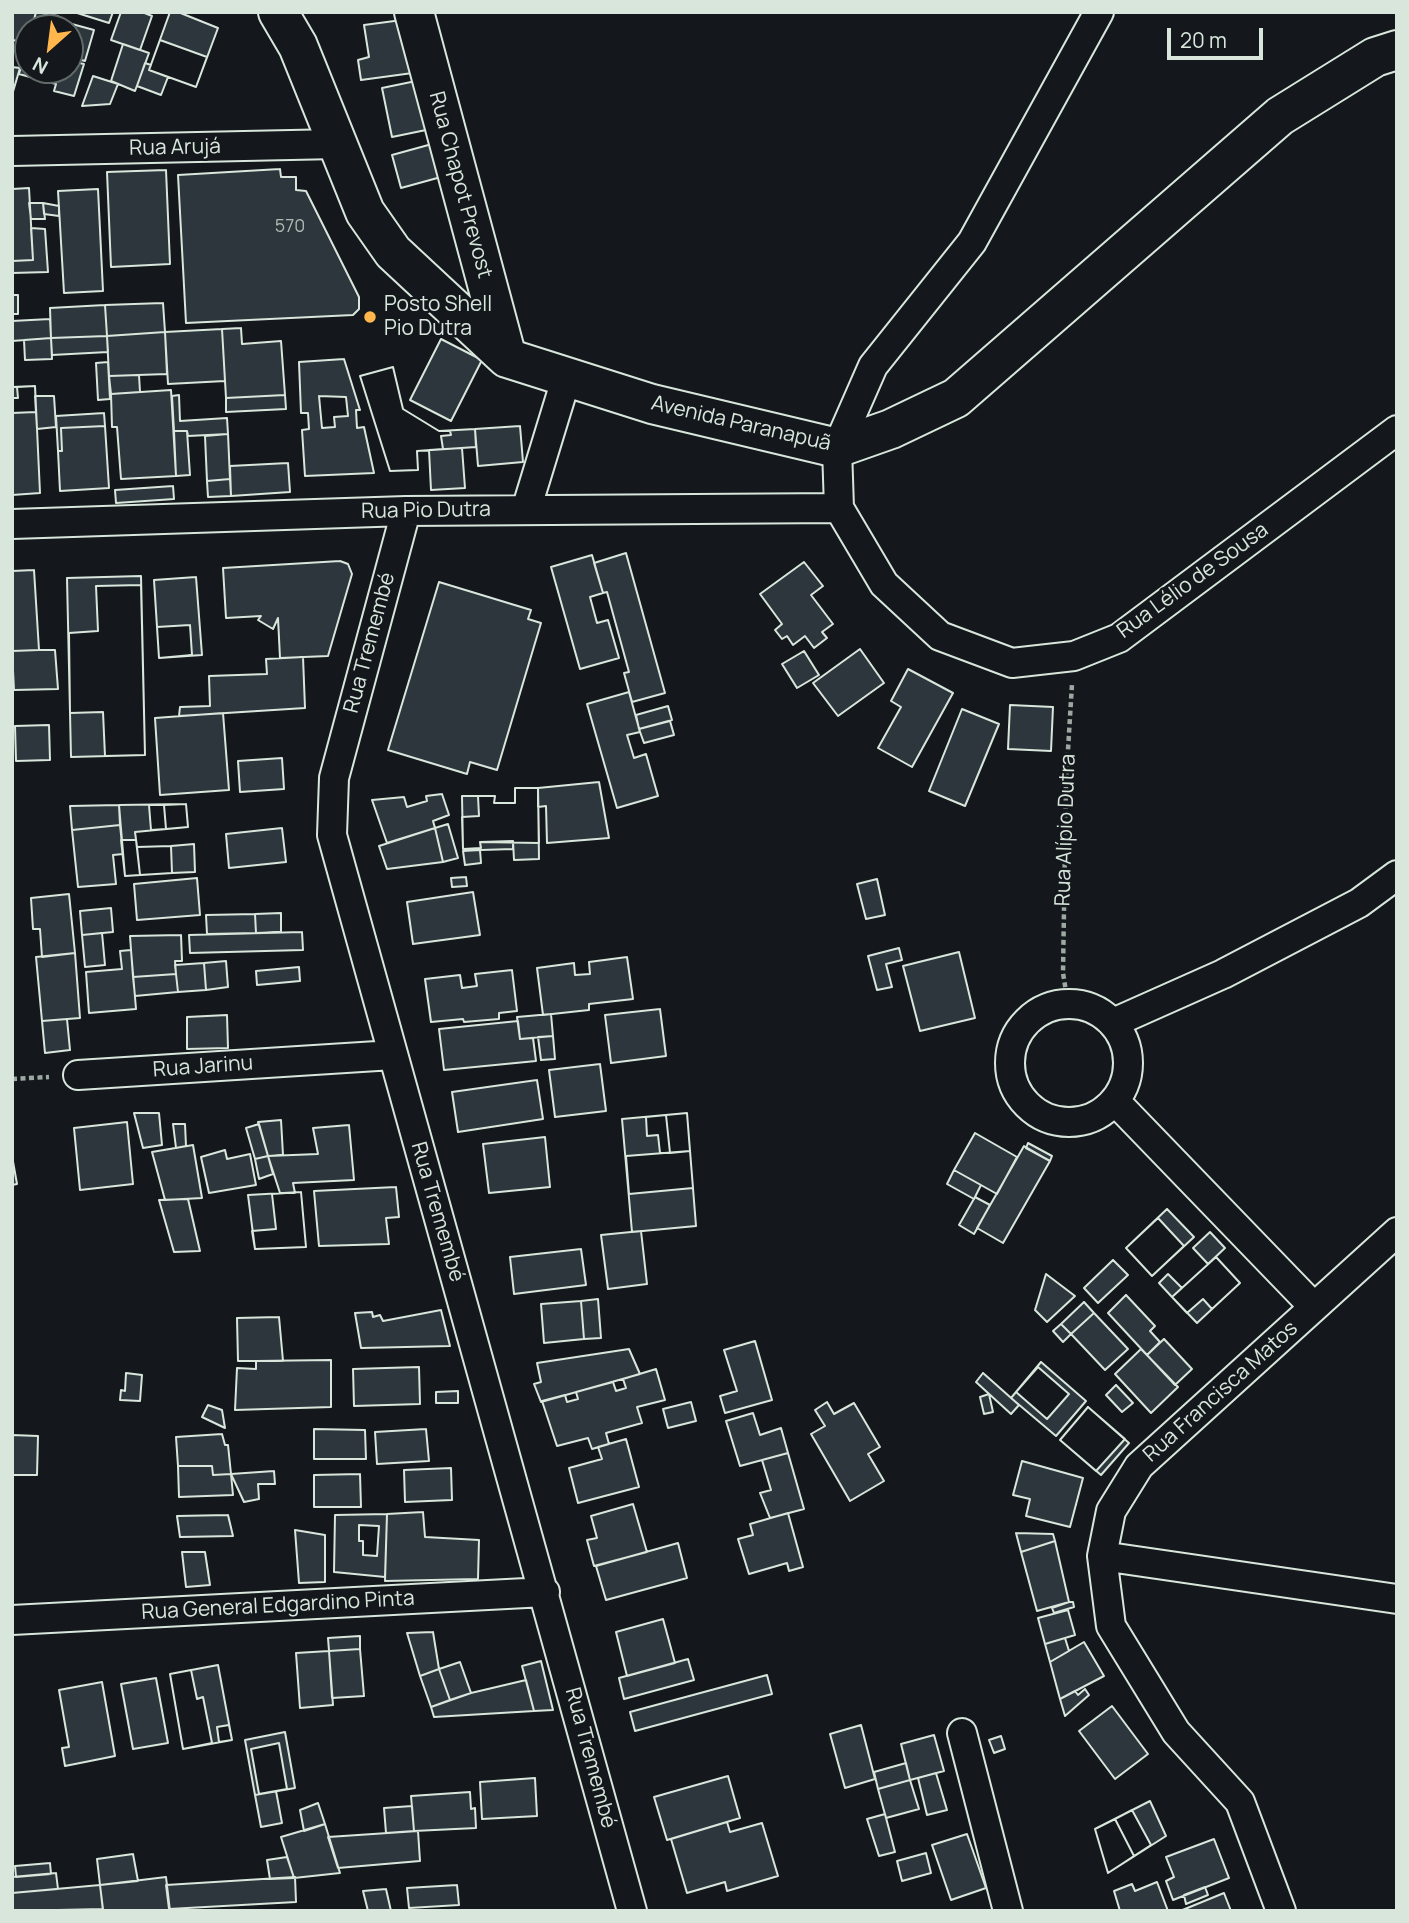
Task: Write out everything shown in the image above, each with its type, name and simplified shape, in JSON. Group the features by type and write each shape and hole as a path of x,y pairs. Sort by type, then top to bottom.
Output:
{"street":[{"name":"Avenida Paranapuã","path":"278,12 299,46 365,212 393,252 507,358 652,404 837,448 891,429 956,398 1280,116 1375,57 1397,50"},
{"name":"Rua Chapot Prevost","path":"414,12 507,358"},
{"path":"837,448 873,366 972,242 1098,12"},
{"name":"Rua Arujá","path":"12,151 337,144"},
{"path":"526,510 567,376"},
{"name":"Rua Lélio de Sousa","path":"837,448 839,508 884,584 940,636 1012,663 1074,656 1119,638 1397,430"},
{"name":"Rua Pio Dutra","path":"12,524 406,511 839,508"},
{"name":"Rua Tremembé","path":"406,511 334,778 332,835 632,1911"},
{"path":"1113,1023 1223,974 1359,903 1397,875"},
{"path":"1068,1004 1100,1012 1113,1023 1128,1054 1124,1086 1115,1101 1102,1112 1071,1122 1054,1120 1025,1102 1016,1088 1010,1056 1024,1025 1036,1014 1051,1007 1068,1004"},
{"name":"Rua Jarinu","path":"78,1075 393,1055"},
{"path":"1115,1101 1313,1306"},
{"name":"Rua Francisca Matos","path":"1281,1911 1240,1802 1176,1732 1111,1626 1102,1556 1111,1511 1139,1466 1397,1232"},
{"path":"1102,1556 1397,1599"},
{"name":"Rua General Edgardino Pinta","path":"12,1620 545,1592"},
{"path":"962,1733 1008,1911"}],"path":[{"name":"Rua Alípio Dutra","path":"1068,1004 1063,973 1066,783 1074,656"},
{"path":"12,1080 78,1075"}],"building":[{"path":"12,12 36,12 14,14 12,40"},
{"path":"74,12 113,12 109,23"},
{"path":"121,12 142,12 152,16 140,50 111,40"},
{"path":"170,12 178,12 218,28 196,87 149,70"},
{"path":"402,20 420,72 361,80 358,60 369,57 364,25"},
{"path":"84,27 94,30 84,61"},
{"path":"160,40 207,57 196,87 149,70"},
{"path":"123,44 149,53 135,91 111,81"},
{"path":"145,63 151,65 149,70 168,77 161,95 137,86"},
{"path":"12,67 15,84 12,95"},
{"path":"93,76 118,84 110,104 82,106"},
{"path":"416,81 426,130 392,137 382,88"},
{"path":"56,84 78,84 74,96 54,91"},
{"path":"432,144 441,177 401,188 392,155"},
{"path":"280,169 281,177 296,177 296,190 306,191 359,297 359,309 353,315 186,323 178,175"},
{"path":"166,170 170,264 111,267 107,172"},
{"path":"29,188 33,260 12,261 12,189"},
{"path":"98,189 103,291 64,293 58,191"},
{"path":"29,203 43,203 45,219 31,219"},
{"path":"43,203 59,206 59,216 44,214"},
{"path":"31,228 45,229 48,272 12,273 12,261 33,260"},
{"path":"12,295 18,295 18,314 13,314"},
{"path":"163,303 165,332 107,336 105,305"},
{"path":"105,305 107,336 51,338 50,308"},
{"path":"50,319 51,338 12,341 12,321"},
{"path":"241,328 242,344 281,341 285,395 226,398 222,329"},
{"path":"222,329 225,381 168,384 165,332"},
{"path":"165,332 167,374 109,376 107,336"},
{"path":"107,336 108,352 52,355 51,338"},
{"path":"51,338 52,359 25,360 24,340"},
{"path":"441,339 482,360 451,421 410,400"},
{"path":"344,359 360,410 356,410 357,428 364,427 374,473 305,476 302,430 309,429 308,413 301,413 299,362"},
{"path":"108,362 110,399 98,400 96,363"},
{"path":"393,367 403,409 439,431 450,431 451,435 441,436 443,449 417,451 418,470 390,471 360,376"},
{"path":"393,367 403,409 439,431 475,429 476,447 417,451 418,470 390,471 360,376"},
{"path":"139,375 140,392 111,394 109,376"},
{"path":"35,386 36,412 12,413 12,398 18,398 17,387"},
{"path":"35,386 40,493 12,495 12,387"},
{"path":"171,390 176,476 121,479 117,427 112,427 111,394"},
{"path":"179,395 180,421 227,418 228,434 188,436 187,431 174,431 172,396"},
{"path":"285,395 286,409 226,412 226,398"},
{"path":"35,396 54,396 56,427 37,429"},
{"path":"319,396 346,397 348,416 334,417 335,427 322,428"},
{"path":"104,413 105,426 61,428 62,451 58,451 56,416"},
{"path":"105,426 109,488 60,491 58,451 62,451 61,428"},
{"path":"520,426 523,462 478,466 475,429"},
{"path":"174,431 187,431 190,475 176,476"},
{"path":"228,434 230,479 207,481 205,436"},
{"path":"462,448 465,488 431,490 429,450"},
{"path":"288,463 290,492 231,496 230,466"},
{"path":"230,479 231,496 208,497 207,481"},
{"path":"173,486 174,499 116,503 115,490"},
{"path":"626,553 665,693 632,702 624,673 629,672 607,592 603,593 594,563"},
{"path":"592,555 603,593 590,597 597,623 608,620 619,658 580,669 551,567"},
{"path":"340,561 348,564 352,574 328,656 280,658 278,618 273,629 258,620 261,616 226,618 223,568"},
{"path":"804,562 823,586 811,595 833,624 822,632 827,638 814,648 805,636 793,645 787,636 782,639 775,630 782,624 760,594"},
{"path":"34,570 39,650 12,651 12,571"},
{"path":"141,576 145,755 71,757 67,578"},
{"path":"196,577 202,655 159,658 154,580"},
{"path":"439,582 531,610 528,619 541,623 497,770 470,762 467,774 388,750"},
{"path":"141,585 145,755 105,756 103,712 70,713 69,633 98,631 96,586"},
{"path":"190,625 192,655 159,658 157,627"},
{"path":"860,649 884,683 838,716 813,683"},
{"path":"55,650 58,689 14,690 12,651"},
{"path":"804,651 819,675 797,688 782,664"},
{"path":"303,657 305,708 179,716 180,707 210,706 209,676 267,674 266,659"},
{"path":"908,669 953,693 912,767 878,748 901,707 891,701"},
{"path":"629,692 640,732 627,735 634,758 646,754 658,796 617,808 587,704"},
{"path":"1010,705 1053,707 1051,751 1008,749"},
{"path":"668,706 672,720 639,729 636,715"},
{"path":"962,709 999,724 965,806 929,791"},
{"path":"223,713 229,790 160,795 155,718"},
{"path":"670,721 674,735 644,743 639,729"},
{"path":"49,725 50,760 16,761 15,726"},
{"path":"282,758 284,789 240,792 238,761"},
{"path":"599,782 609,838 547,843 546,806 538,807 538,788"},
{"path":"515,788 538,788 539,859 514,860 513,841 480,842 481,848 463,849 462,796 495,796 494,803 515,803"},
{"path":"515,788 538,788 539,843 480,842 481,848 463,849 462,817 479,816 478,796 495,796 494,803 515,803"},
{"path":"442,794 449,815 433,821 435,828 387,843 372,800 404,797 407,807 427,801 426,796"},
{"path":"186,804 188,827 166,829 164,805"},
{"path":"186,804 188,827 135,832 137,847 171,846 172,873 125,876 119,805"},
{"path":"119,805 120,825 72,830 70,806"},
{"path":"149,805 164,805 166,829 151,830"},
{"path":"448,824 458,858 443,862 435,828"},
{"path":"120,825 123,854 113,855 116,884 78,887 72,830"},
{"path":"282,828 286,862 229,868 226,834"},
{"path":"435,828 443,862 387,869 379,846"},
{"path":"121,840 136,840 140,875 125,876"},
{"path":"513,841 513,849 481,850 480,842"},
{"path":"194,844 195,872 172,873 171,846"},
{"path":"171,846 172,873 140,875 137,847"},
{"path":"480,850 481,863 465,865 463,851"},
{"path":"466,877 467,886 452,887 451,878"},
{"path":"197,878 200,915 137,920 134,884"},
{"path":"877,879 885,915 866,919 857,884"},
{"path":"473,892 480,935 413,944 407,902"},
{"path":"69,894 75,953 42,957 40,929 33,929 31,898"},
{"path":"111,908 113,932 82,935 80,911"},
{"path":"281,913 281,932 256,933 255,914"},
{"path":"255,914 256,933 207,934 206,915"},
{"path":"302,932 303,950 190,953 189,935"},
{"path":"102,933 105,965 85,967 82,935"},
{"path":"181,935 182,961 175,961 176,974 133,977 130,936"},
{"path":"899,948 902,960 886,964 892,987 877,990 868,956"},
{"path":"131,950 136,1009 89,1013 86,972 122,969 120,951"},
{"path":"959,952 975,1018 920,1031 903,966"},
{"path":"75,953 80,1018 42,1021 36,957"},
{"path":"627,957 633,999 589,1004 589,1010 543,1015 537,968 574,963 575,975 590,974 589,962"},
{"path":"226,961 228,987 206,990 204,963"},
{"path":"204,963 206,990 178,992 175,965"},
{"path":"299,967 300,981 257,985 256,971"},
{"path":"512,970 517,1011 499,1013 499,1019 431,1022 425,979 460,975 462,988 477,986 475,974"},
{"path":"176,974 178,992 135,996 133,977"},
{"path":"660,1009 666,1056 611,1063 605,1015"},
{"path":"551,1014 553,1036 520,1039 517,1017"},
{"path":"227,1015 228,1048 187,1049 187,1017"},
{"path":"67,1019 70,1050 45,1053 42,1021"},
{"path":"518,1021 520,1039 533,1038 536,1061 444,1070 439,1029"},
{"path":"553,1036 555,1059 541,1060 538,1037"},
{"path":"600,1064 606,1111 555,1117 549,1070"},
{"path":"537,1080 543,1119 458,1132 452,1092"},
{"path":"134,1113 159,1113 162,1145 143,1148"},
{"path":"687,1113 690,1151 670,1153 666,1115"},
{"path":"687,1113 696,1226 632,1232 622,1119"},
{"path":"666,1115 670,1153 660,1153 658,1135 647,1136 646,1117"},
{"path":"281,1120 283,1155 268,1156 258,1122"},
{"path":"127,1122 133,1184 80,1190 74,1128"},
{"path":"173,1124 185,1124 186,1146 176,1148"},
{"path":"259,1124 268,1156 255,1159 246,1128"},
{"path":"349,1125 354,1180 293,1183 295,1193 280,1193 268,1156 318,1154 313,1128"},
{"path":"975,1133 1017,1157 997,1194 954,1170"},
{"path":"545,1137 550,1187 489,1193 483,1144"},
{"path":"1028,1143 1052,1156 1050,1161 1026,1148"},
{"path":"193,1145 202,1198 165,1200 152,1152"},
{"path":"1024,1146 1050,1161 1003,1243 977,1228"},
{"path":"225,1150 227,1159 250,1154 256,1185 209,1193 201,1157"},
{"path":"690,1151 693,1188 629,1194 626,1156"},
{"path":"12,1156 17,1184 12,1185"},
{"path":"268,1156 273,1174 259,1179 255,1159"},
{"path":"954,1170 981,1185 974,1199 947,1184"},
{"path":"396,1187 399,1217 386,1218 389,1244 319,1246 314,1191"},
{"path":"301,1192 306,1247 255,1249 252,1231 276,1229 272,1194"},
{"path":"301,1192 306,1247 255,1249 248,1195"},
{"path":"975,1197 990,1205 974,1234 959,1225"},
{"path":"188,1199 200,1251 174,1252 159,1200"},
{"path":"1167,1209 1194,1237 1152,1276 1126,1248"},
{"path":"1158,1218 1184,1246 1152,1276 1126,1248"},
{"path":"641,1231 647,1284 608,1289 601,1235"},
{"path":"1210,1232 1225,1248 1208,1264 1193,1248"},
{"path":"581,1249 586,1285 514,1294 510,1257"},
{"path":"1216,1257 1240,1283 1212,1309 1203,1299 1187,1313 1172,1297"},
{"path":"1216,1257 1240,1283 1197,1323 1172,1297"},
{"path":"1113,1260 1128,1275 1098,1303 1084,1288"},
{"path":"1046,1274 1075,1296 1047,1322 1035,1310"},
{"path":"1168,1274 1182,1288 1172,1297 1159,1283"},
{"path":"1126,1295 1155,1326 1150,1331 1160,1342 1147,1355 1108,1313"},
{"path":"598,1299 601,1338 584,1339 581,1301"},
{"path":"581,1301 584,1339 544,1343 541,1304"},
{"path":"1084,1302 1094,1313 1071,1334 1061,1324"},
{"path":"441,1310 450,1346 361,1348 355,1313 372,1312 373,1317 380,1315 383,1321"},
{"path":"1094,1313 1128,1349 1105,1370 1071,1334"},
{"path":"279,1317 283,1361 238,1361 237,1318"},
{"path":"1061,1324 1071,1334 1063,1342 1053,1331"},
{"path":"1164,1339 1192,1369 1175,1385 1147,1355"},
{"path":"755,1341 772,1400 725,1413 720,1396 737,1391 724,1350"},
{"path":"629,1349 640,1374 541,1402 534,1384 541,1382 537,1363"},
{"path":"1141,1349 1178,1387 1151,1413 1115,1374"},
{"path":"331,1360 331,1407 235,1410 237,1368 256,1369 256,1361"},
{"path":"1041,1362 1086,1401 1056,1436 1011,1398"},
{"path":"419,1367 420,1404 354,1406 353,1369"},
{"path":"1038,1367 1069,1394 1047,1419 1016,1392"},
{"path":"656,1369 665,1400 637,1407 642,1423 606,1433 609,1444 592,1449 588,1438 557,1446 542,1401 565,1395 567,1402 578,1399 576,1392 613,1382 616,1391 626,1388 623,1379"},
{"path":"126,1373 142,1375 140,1401 120,1400 121,1390 125,1391"},
{"path":"983,1373 1019,1405 1011,1414 976,1382"},
{"path":"1116,1385 1133,1403 1122,1412 1106,1395"},
{"path":"458,1391 458,1403 436,1403 436,1392"},
{"path":"989,1394 993,1412 984,1414 980,1397"},
{"path":"691,1402 696,1421 668,1428 663,1409"},
{"path":"827,1402 834,1414 854,1403 880,1447 868,1454 884,1481 850,1501 811,1434 825,1426 815,1410"},
{"path":"208,1405 222,1410 225,1428 202,1417"},
{"path":"1088,1407 1125,1439 1096,1471 1060,1440"},
{"path":"1088,1407 1129,1443 1101,1475 1060,1440"},
{"path":"753,1413 760,1435 781,1428 788,1453 740,1466 726,1421"},
{"path":"314,1429 365,1430 366,1459 314,1459"},
{"path":"426,1429 429,1461 377,1464 375,1432"},
{"path":"222,1434 225,1445 228,1445 231,1474 213,1475 212,1466 178,1466 176,1437"},
{"path":"12,1435 38,1436 37,1475 12,1475"},
{"path":"626,1439 639,1487 578,1503 569,1468 602,1459 598,1447"},
{"path":"788,1453 804,1509 770,1518 760,1493 771,1490 762,1460"},
{"path":"1022,1461 1083,1478 1070,1527 1026,1516 1030,1499 1013,1495"},
{"path":"178,1466 212,1466 213,1475 231,1474 233,1495 179,1497"},
{"path":"451,1468 452,1500 405,1502 404,1470"},
{"path":"274,1471 275,1484 258,1484 259,1499 244,1502 231,1474"},
{"path":"360,1474 361,1507 314,1507 314,1475"},
{"path":"633,1504 647,1552 594,1566 587,1540 597,1538 591,1516"},
{"path":"423,1512 425,1537 479,1540 478,1579 385,1581 387,1514"},
{"path":"788,1513 803,1567 789,1571 787,1563 749,1574 738,1539 753,1535 750,1524"},
{"path":"387,1514 385,1577 334,1572 335,1515"},
{"path":"228,1515 233,1536 180,1537 177,1516"},
{"path":"359,1525 379,1526 377,1556 363,1555 363,1541 359,1541"},
{"path":"295,1530 325,1535 325,1582 299,1583"},
{"path":"1016,1533 1053,1534 1055,1541 1021,1552"},
{"path":"1055,1541 1069,1602 1037,1611 1021,1552"},
{"path":"678,1543 687,1578 606,1600 596,1566"},
{"path":"182,1552 205,1552 210,1585 186,1587"},
{"path":"1073,1602 1074,1607 1054,1613 1052,1608"},
{"path":"1068,1610 1075,1635 1045,1644 1038,1618"},
{"path":"663,1619 675,1663 627,1676 616,1632"},
{"path":"433,1632 439,1669 420,1676 407,1633"},
{"path":"360,1636 360,1649 329,1651 328,1638"},
{"path":"1065,1638 1069,1651 1050,1662 1045,1644"},
{"path":"1084,1642 1104,1676 1060,1699 1050,1662"},
{"path":"360,1649 364,1696 332,1698 329,1651"},
{"path":"329,1651 333,1705 300,1708 296,1653"},
{"path":"688,1659 694,1680 624,1699 619,1678"},
{"path":"541,1661 553,1710 534,1711 522,1666"},
{"path":"460,1662 471,1693 450,1700 439,1669"},
{"path":"218,1665 232,1740 183,1749 170,1674"},
{"path":"439,1669 450,1700 431,1707 420,1676"},
{"path":"191,1670 197,1699 203,1697 212,1743 183,1749 170,1674"},
{"path":"767,1675 772,1694 635,1731 630,1712"},
{"path":"156,1678 168,1743 133,1749 121,1684"},
{"path":"526,1680 534,1711 434,1717 431,1707 471,1693"},
{"path":"102,1682 115,1756 65,1766 62,1748 69,1747 59,1690"},
{"path":"1085,1689 1089,1695 1065,1716 1060,1699 1075,1691 1078,1695"},
{"path":"1112,1706 1148,1754 1115,1779 1079,1731"},
{"path":"229,1725 232,1740 219,1742 217,1727"},
{"path":"861,1725 875,1779 845,1788 830,1734"},
{"path":"285,1732 295,1788 255,1795 245,1740"},
{"path":"934,1735 944,1771 910,1780 901,1744"},
{"path":"1001,1736 1005,1749 994,1753 989,1740"},
{"path":"279,1743 287,1789 259,1794 251,1749"},
{"path":"906,1763 910,1780 878,1789 874,1772"},
{"path":"936,1773 947,1810 927,1815 918,1778"},
{"path":"728,1776 740,1818 667,1840 654,1797"},
{"path":"535,1778 537,1816 482,1819 480,1782"},
{"path":"910,1780 919,1809 886,1818 878,1789"},
{"path":"276,1791 282,1823 261,1827 255,1795"},
{"path":"470,1792 471,1809 475,1808 476,1828 414,1831 411,1796"},
{"path":"1150,1801 1166,1836 1108,1873 1095,1829"},
{"path":"318,1803 325,1824 304,1831 300,1810"},
{"path":"412,1806 414,1831 386,1833 384,1808"},
{"path":"1132,1810 1151,1845 1134,1856 1115,1819"},
{"path":"885,1814 895,1852 879,1856 867,1819"},
{"path":"1115,1819 1134,1856 1108,1873 1095,1829"},
{"path":"727,1822 730,1832 762,1823 778,1876 727,1891 725,1882 687,1893 671,1839"},
{"path":"325,1824 340,1873 294,1878 281,1837"},
{"path":"418,1831 420,1861 338,1868 328,1837"},
{"path":"967,1834 986,1888 951,1900 932,1845"},
{"path":"1214,1839 1229,1878 1173,1900 1166,1881 1174,1877 1166,1857"},
{"path":"926,1853 931,1873 902,1881 897,1861"},
{"path":"133,1854 138,1881 100,1885 97,1859"},
{"path":"287,1857 294,1878 270,1879 267,1860"},
{"path":"50,1863 51,1874 16,1877 15,1866"},
{"path":"56,1873 58,1889 12,1893 12,1877"},
{"path":"166,1877 170,1911 103,1911 100,1885"},
{"path":"295,1877 296,1902 169,1909 166,1885"},
{"path":"1157,1882 1168,1911 1120,1911 1114,1891 1132,1884 1135,1891"},
{"path":"100,1885 103,1909 12,1911 12,1893"},
{"path":"457,1885 459,1905 409,1908 407,1888"},
{"path":"1205,1887 1208,1895 1186,1904 1184,1895"},
{"path":"386,1889 391,1911 368,1911 363,1891"},
{"path":"1224,1893 1231,1911 1180,1911"}],"place":[{"name":"Posto Shell Pio Dutra","path":"370,317"}]}
